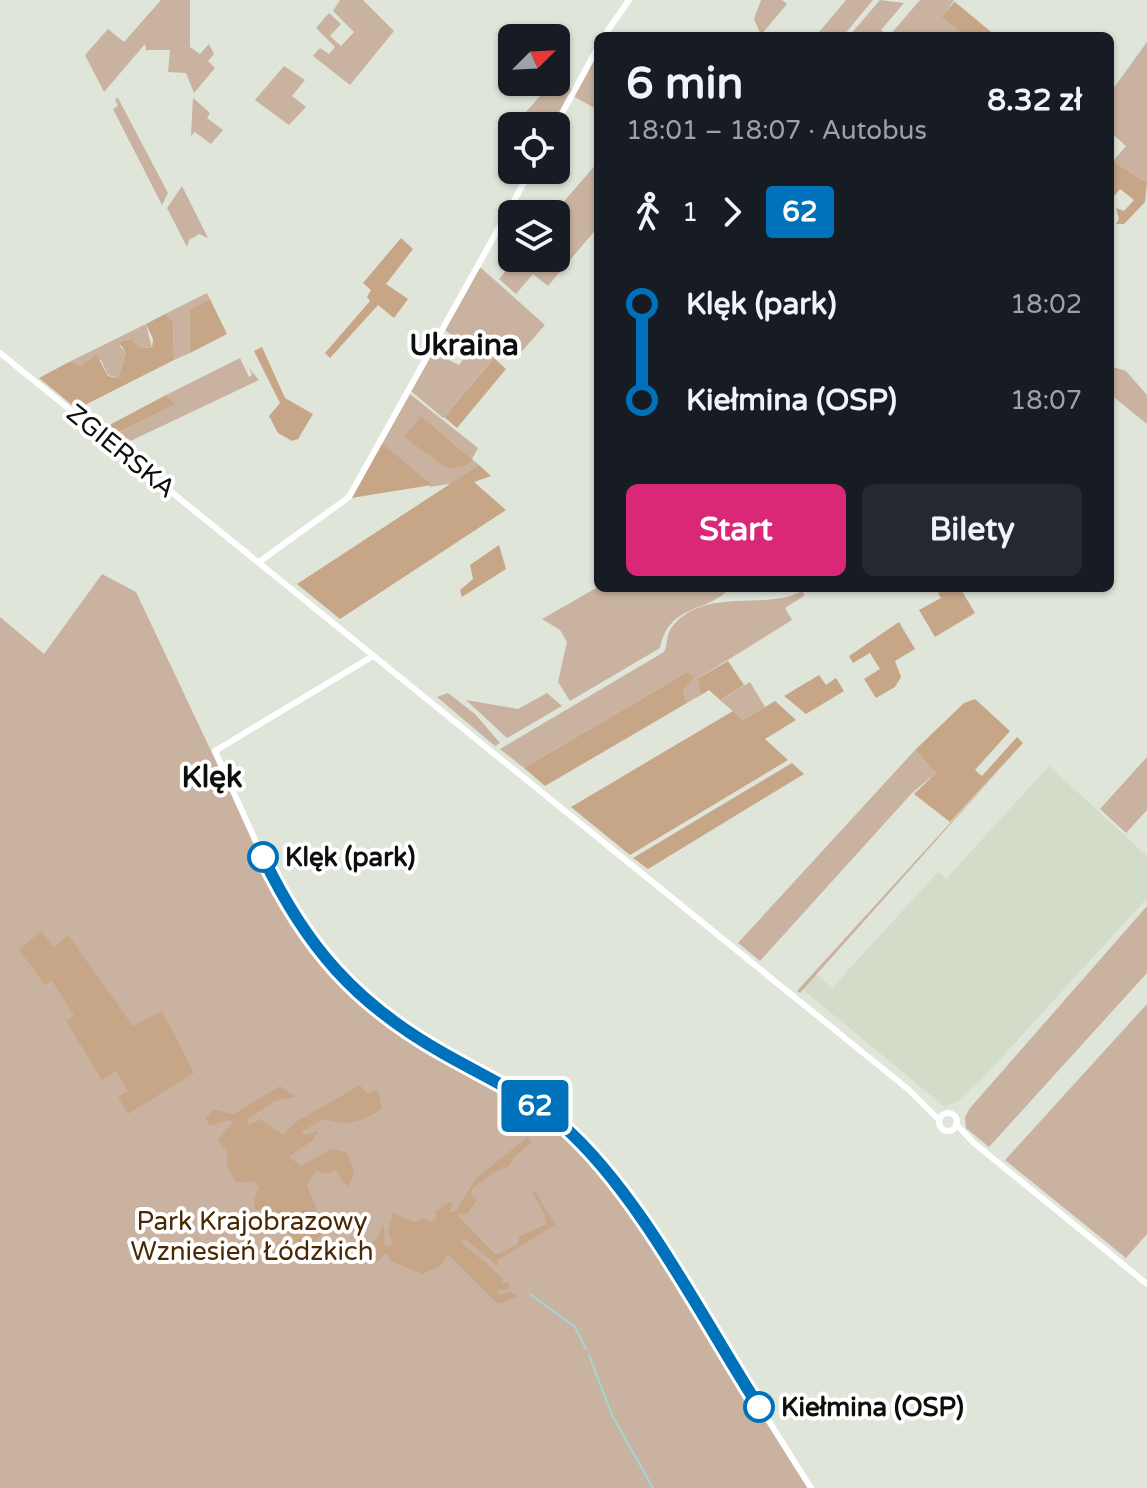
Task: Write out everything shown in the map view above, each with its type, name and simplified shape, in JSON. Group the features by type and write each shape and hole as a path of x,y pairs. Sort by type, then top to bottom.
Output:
{"street":[{"path":"607,32 629,0"},
{"path":"563,112 594,54"},
{"path":"259,562 349,497 523,184"},
{"name":"ZGIERSKA","path":"0,353 942,1117"},
{"path":"373,656 215,751 265,862 313,945 375,1010 550,1116 593,1156 665,1256 811,1488"},
{"path":"954,1127 943,1129 942,1117 953,1115 954,1127 1147,1284"}],"shaded area":[{"path":"955,1 991,32 960,32 942,17"},
{"path":"1114,162 1147,183 1145,202 1124,224 1116,224 1119,219 1116,208 1124,211 1134,200 1120,189 1114,196"},
{"path":"401,238 413,249 386,284 408,299 394,318 378,305 330,358 325,353 370,301 367,297 371,290 363,283"},
{"path":"210,299 227,334 190,353 190,310"},
{"path":"165,314 173,321 174,360 77,409 39,378 69,362 80,366 97,355 108,376 118,378 126,353 119,342 131,339 139,347 152,348 153,339 146,324"},
{"path":"262,347 285,398 313,414 298,439 292,441 278,433 269,416 280,403 254,351"},
{"path":"494,358 506,369 457,428 444,417"},
{"path":"166,395 175,404 111,436 102,429"},
{"path":"421,416 472,459 467,465 448,469 404,437"},
{"path":"382,443 432,485 351,498"},
{"path":"479,465 491,476 474,482 506,510 340,619 297,584"},
{"path":"499,545 506,569 462,597 460,590 473,579 470,565"},
{"path":"962,592 975,613 935,637 919,610 941,598 938,593"},
{"path":"899,622 915,649 895,661 901,677 895,687 876,698 864,679 880,669 870,653 853,663 849,656"},
{"path":"728,661 744,685 720,700 709,690 701,695 697,679"},
{"path":"687,672 694,677 683,691 687,703 545,786 524,768"},
{"path":"819,675 826,685 836,678 844,691 806,714 784,696"},
{"path":"975,699 1010,731 975,770 982,776 1017,737 1023,743 950,822 914,794 936,773 915,750 964,703"},
{"path":"775,701 796,720 765,739 788,760 630,855 571,807 733,711 743,720"},
{"path":"792,763 804,774 648,869 633,858"},
{"path":"1049,766 1147,856 1147,898 981,1080 955,1103 944,1106 802,989 816,974 832,988 938,872 946,879"},
{"path":"41,931 54,948 68,935 133,1026 162,1011 194,1073 128,1114 118,1097 128,1091 116,1071 102,1080 66,1021 74,1015 52,981 45,985 19,950"},
{"path":"360,1085 367,1094 378,1090 382,1109 354,1122 323,1119 302,1132 304,1135 318,1131 313,1140 289,1157 301,1166 332,1149 347,1153 354,1173 349,1186 343,1183 336,1170 325,1174 316,1170 307,1186 317,1210 315,1218 322,1219 326,1229 315,1242 297,1243 279,1224 263,1226 266,1210 255,1210 254,1200 259,1188 254,1181 236,1183 227,1166 227,1150 217,1141 233,1122 228,1120 209,1126 206,1118 214,1110 234,1114 280,1086 296,1097 275,1101 247,1120 248,1125 260,1119 283,1135 296,1122"},
{"path":"528,1137 532,1142 514,1157 509,1166 496,1171 472,1189 471,1194 477,1200 468,1213 457,1215 496,1255 518,1244 519,1237 546,1224 545,1214 532,1192 536,1192 555,1225 497,1261 499,1267 465,1239 461,1242 503,1278 502,1283 508,1282 510,1287 506,1290 496,1289 499,1295 510,1292 518,1297 498,1304 448,1254 440,1266 423,1274 392,1262 386,1253 377,1262 371,1259 363,1263 361,1260 369,1256 361,1253 377,1239 384,1223 385,1247 393,1245 388,1232 393,1213 415,1222 422,1218 431,1222 436,1218 436,1211 449,1202 453,1204 449,1212 456,1211 476,1178"}],"green space":[{"path":"161,0 190,0 190,47 200,54 209,44 214,54 208,61 215,68 194,93 186,73 168,72 170,50 146,50 145,44 104,92 85,55 108,29 124,42"},
{"path":"340,0 363,0 394,31 350,85 313,56 320,48 329,54 335,47 316,28 329,13 341,24 330,36 341,46 354,32 333,11"},
{"path":"761,0 782,0 787,4 764,32 760,32 754,19"},
{"path":"846,0 873,0 846,32 819,32"},
{"path":"880,0 904,3 881,30 883,32 852,32"},
{"path":"920,0 954,0 943,17 960,32 892,32"},
{"path":"1147,42 1147,183 1114,162 1126,146 1114,136 1114,87"},
{"path":"594,58 594,108 573,96"},
{"path":"284,66 305,80 292,96 306,107 289,125 255,100"},
{"path":"540,96 568,96 560,112 526,112"},
{"path":"118,98 168,193 162,205 113,109 118,106 115,99"},
{"path":"193,98 210,113 207,118 223,130 211,144 195,132 191,136"},
{"path":"594,167 594,232 570,260 570,200 565,200"},
{"path":"182,186 208,238 199,234 189,240 187,247 167,208"},
{"path":"481,268 545,325 516,358 503,347 443,418 411,391 433,352 459,365 473,347 457,334 454,337 445,330 477,269"},
{"path":"505,272 560,272 548,286 533,274 516,294 499,279"},
{"path":"207,293 210,299 191,310 190,353 174,360 173,321 165,314"},
{"path":"146,324 152,348 139,347 128,339 120,346 126,353 118,378 108,375 101,360 75,367 69,362"},
{"path":"240,358 249,377 252,375 249,368 259,380 122,445 111,436 174,404 166,395"},
{"path":"1114,367 1126,371 1147,395 1147,424 1114,397"},
{"path":"410,394 478,448 472,459 479,465 456,483 429,487 431,485 382,443","holes":["422,417 472,459 448,469"]},
{"name":"Park Krajobrazowy Wzniesień Łódzkich","path":"102,574 136,592 263,861 311,946 377,1017 480,1076 564,1132 602,1174 683,1289 808,1488 0,1488 0,617 44,654"},
{"path":"594,589 594,592 726,592 680,616 665,633 660,648 570,701 558,682 567,642 560,630 542,619"},
{"path":"803,592 804,596 785,608 792,620 697,679 701,695 687,703 683,691 691,680 687,672 524,768 500,749 664,652 671,628 700,607 787,597"},
{"path":"750,682 765,707 743,720 720,700"},
{"path":"448,693 475,714 500,743 495,746 437,697"},
{"path":"547,693 562,706 507,738 466,700 518,709"},
{"path":"1023,743 800,993 797,991"},
{"path":"915,750 936,773 912,793 760,961 738,943"},
{"path":"1147,757 1147,810 1126,833 1100,809"},
{"path":"1147,906 1147,973 989,1147 966,1128 965,1117 970,1108"},
{"path":"1147,1004 1147,1234 1126,1258 1005,1160"}],"waterway":[{"path":"530,1294 575,1327 586,1349"},
{"path":"589,1355 612,1415 653,1488"}],"bus line":[{"name":"62","path":"263,857 313,945 375,1010 428,1045 481,1073 550,1116 593,1156 665,1256 759,1407"}],"place":[{"name":"Klęk (park)","path":"263,857"},
{"name":"Kiełmina (OSP)","path":"759,1407"}],"district":[{"name":"Ukraina","path":"464,345"},
{"name":"Klęk","path":"212,777"}]}
